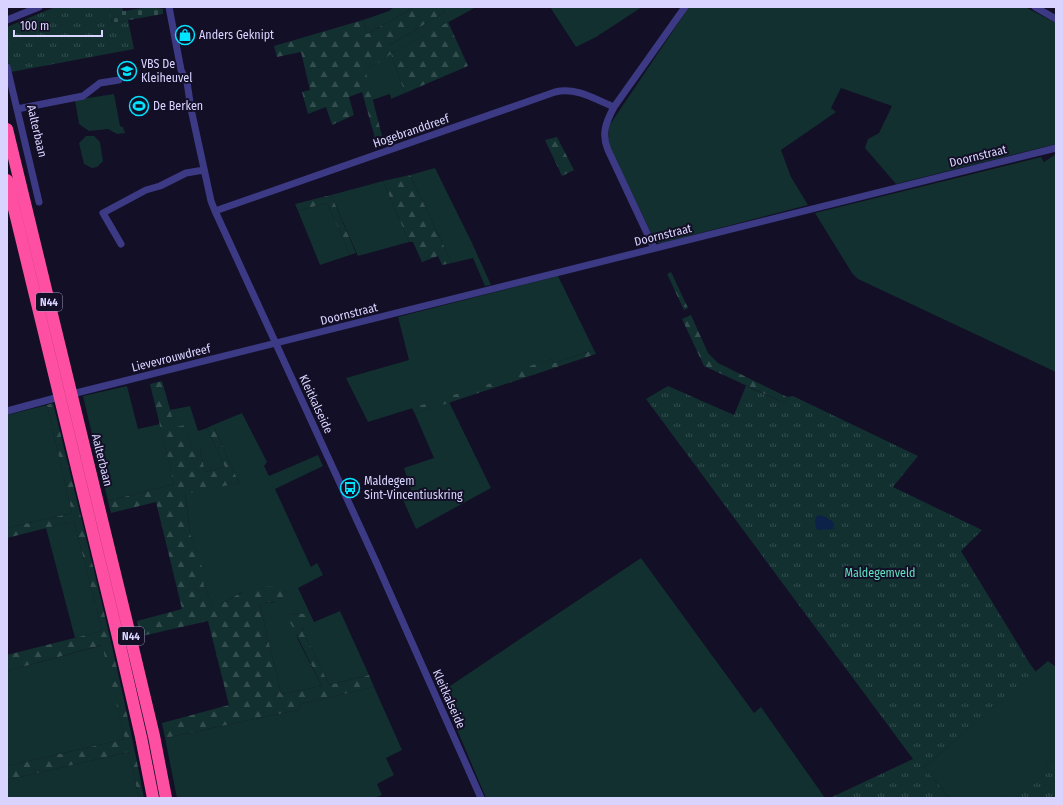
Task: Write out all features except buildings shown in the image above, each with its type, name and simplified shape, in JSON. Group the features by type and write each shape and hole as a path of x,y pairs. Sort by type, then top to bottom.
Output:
{"highway":[{"name":"Aalterbaan","path":"7,129 131,638 154,736 166,798"},
{"name":"N44","path":"7,180 121,648 154,798"}],"street":[{"path":"7,20 39,7"},
{"name":"Kleitkalseide","path":"169,7 181,70 187,82 190,109 211,201 380,571 481,798"},
{"path":"654,248 605,144 604,133 605,127 614,108 685,7"},
{"path":"1035,7 1056,19"},
{"name":"Aalterbaan","path":"7,67 39,202"},
{"path":"17,109 83,96 100,83 119,80"},
{"name":"Hogebranddreef","path":"215,211 555,92 566,90 577,91 614,108"},
{"name":"Doornstraat","path":"276,343 1056,148"},
{"path":"121,244 103,214 146,190 160,186 186,173 204,170"},
{"name":"Lievevrouwdreef","path":"72,394 276,343"},
{"path":"7,411 60,397"}],"green space":[{"path":"55,7 109,7 112,23 128,20 134,49 11,72 7,59 7,27"},
{"path":"109,7 122,7 123,11 143,8 158,8 163,9 163,14 112,23"},
{"path":"394,7 415,7 367,34 363,20 389,11"},
{"path":"415,7 442,7 445,12 388,46 391,54 375,65 365,69 382,136 375,138 362,92 349,97 354,115 332,125 326,107 308,114 302,92 310,90 301,52 277,57 274,46 363,20 367,34"},
{"path":"442,7 476,7 391,54 405,93 391,99 390,94 372,100 364,69 375,65 388,46 445,12"},
{"path":"550,7 642,7 596,37 576,47"},
{"path":"689,7 1025,7 1056,23 1056,144 896,184 865,148 868,139 879,133 892,106 841,88 831,108 836,112 781,150 791,177 808,205 658,243 655,241 610,147 608,141 609,126"},
{"path":"448,22 468,66 405,93 391,54"},
{"path":"114,94 120,126 123,127 125,133 117,134 108,129 89,131 79,124 75,100"},
{"path":"86,136 94,136 100,142 103,161 97,167 92,168 84,164 79,143"},
{"path":"557,137 574,170 562,176 545,140"},
{"path":"1056,154 1056,372 858,279 852,273 815,213 1041,157 1044,162"},
{"path":"435,168 491,285 485,286 473,258 452,263 410,175"},
{"path":"410,175 452,263 442,265 438,256 422,262 413,242 409,242 383,181"},
{"path":"383,181 409,242 358,256 331,195"},
{"path":"331,195 356,253 350,255 326,203 298,211 295,204"},
{"path":"326,203 350,255 320,265 298,211"},
{"path":"671,272 688,308 684,310 667,274"},
{"path":"558,276 594,350 554,363 552,359 510,373 512,377 368,422 346,378 409,360 398,317"},
{"path":"691,315 708,353 718,363 787,397 784,403 704,366 682,319"},
{"path":"594,350 596,354 415,414 412,408 511,377 510,372 552,359 554,363"},
{"path":"162,381 175,427 185,425 192,450 200,449 205,472 225,467 207,428 213,425 239,483 185,494 190,534 201,563 204,586 213,605 223,603 244,592 261,587 283,588 287,593 285,601 260,605 281,694 322,686 290,622 291,615 298,613 304,614 307,618 305,624 302,626 303,633 329,685 369,675 374,687 301,704 298,710 165,738 162,723 229,705 208,621 142,636 137,621 182,609 156,502 111,513 108,501 174,484 150,384"},
{"path":"127,386 138,429 160,424 174,484 108,501 83,396"},
{"name":"Maldegemveld","path":"668,386 734,415 746,386 784,403 787,397 793,396 918,456 893,487 982,530 961,551 1036,672 924,767 949,798 830,798 913,759 646,399"},
{"path":"449,402 491,488 416,529 400,493 411,490 404,468 434,458 415,414"},
{"path":"53,403 113,649 144,798 139,798 128,752 7,780 7,766 125,739 102,645 7,671 7,655 102,631 74,521 7,538 7,528 72,513 47,405"},
{"path":"47,405 72,513 7,528 7,415"},
{"path":"190,406 198,431 207,428 225,467 205,472 200,449 192,451 185,426 175,428 170,410"},
{"path":"242,413 267,462 264,466 269,476 318,455 323,466 275,489 311,567 317,563 323,575 298,588 314,622 340,611 369,675 329,685 303,633 302,626 304,614 298,613 291,615 298,640 322,686 281,694 260,605 263,603 275,603 264,587 240,593 219,605 213,605 204,586 200,563 190,534 185,493 239,483 213,425"},
{"path":"74,521 102,631 75,638 46,528"},
{"path":"641,558 754,713 761,707 825,798 486,798 441,692"},
{"path":"103,645 125,739 7,766 7,671"},
{"path":"1048,661 1056,667 1056,758 1006,798 949,798 924,767"},
{"path":"374,687 402,750 386,758 394,775 377,784 382,795 374,798 177,798 165,738 298,710 301,704"},
{"path":"128,752 139,798 7,798 7,780"},
{"path":"1056,758 1056,798 1005,798"}],"water":[{"path":"818,515 826,517 834,523 834,529 817,530 815,522"}],"place":[{"name":"Anders Geknipt","path":"185,35"},
{"name":"VBS De Kleiheuvel","path":"127,71"},
{"name":"De Berken","path":"139,106"},
{"name":"Maldegem Sint-Vincentiuskring","path":"350,488"}]}
